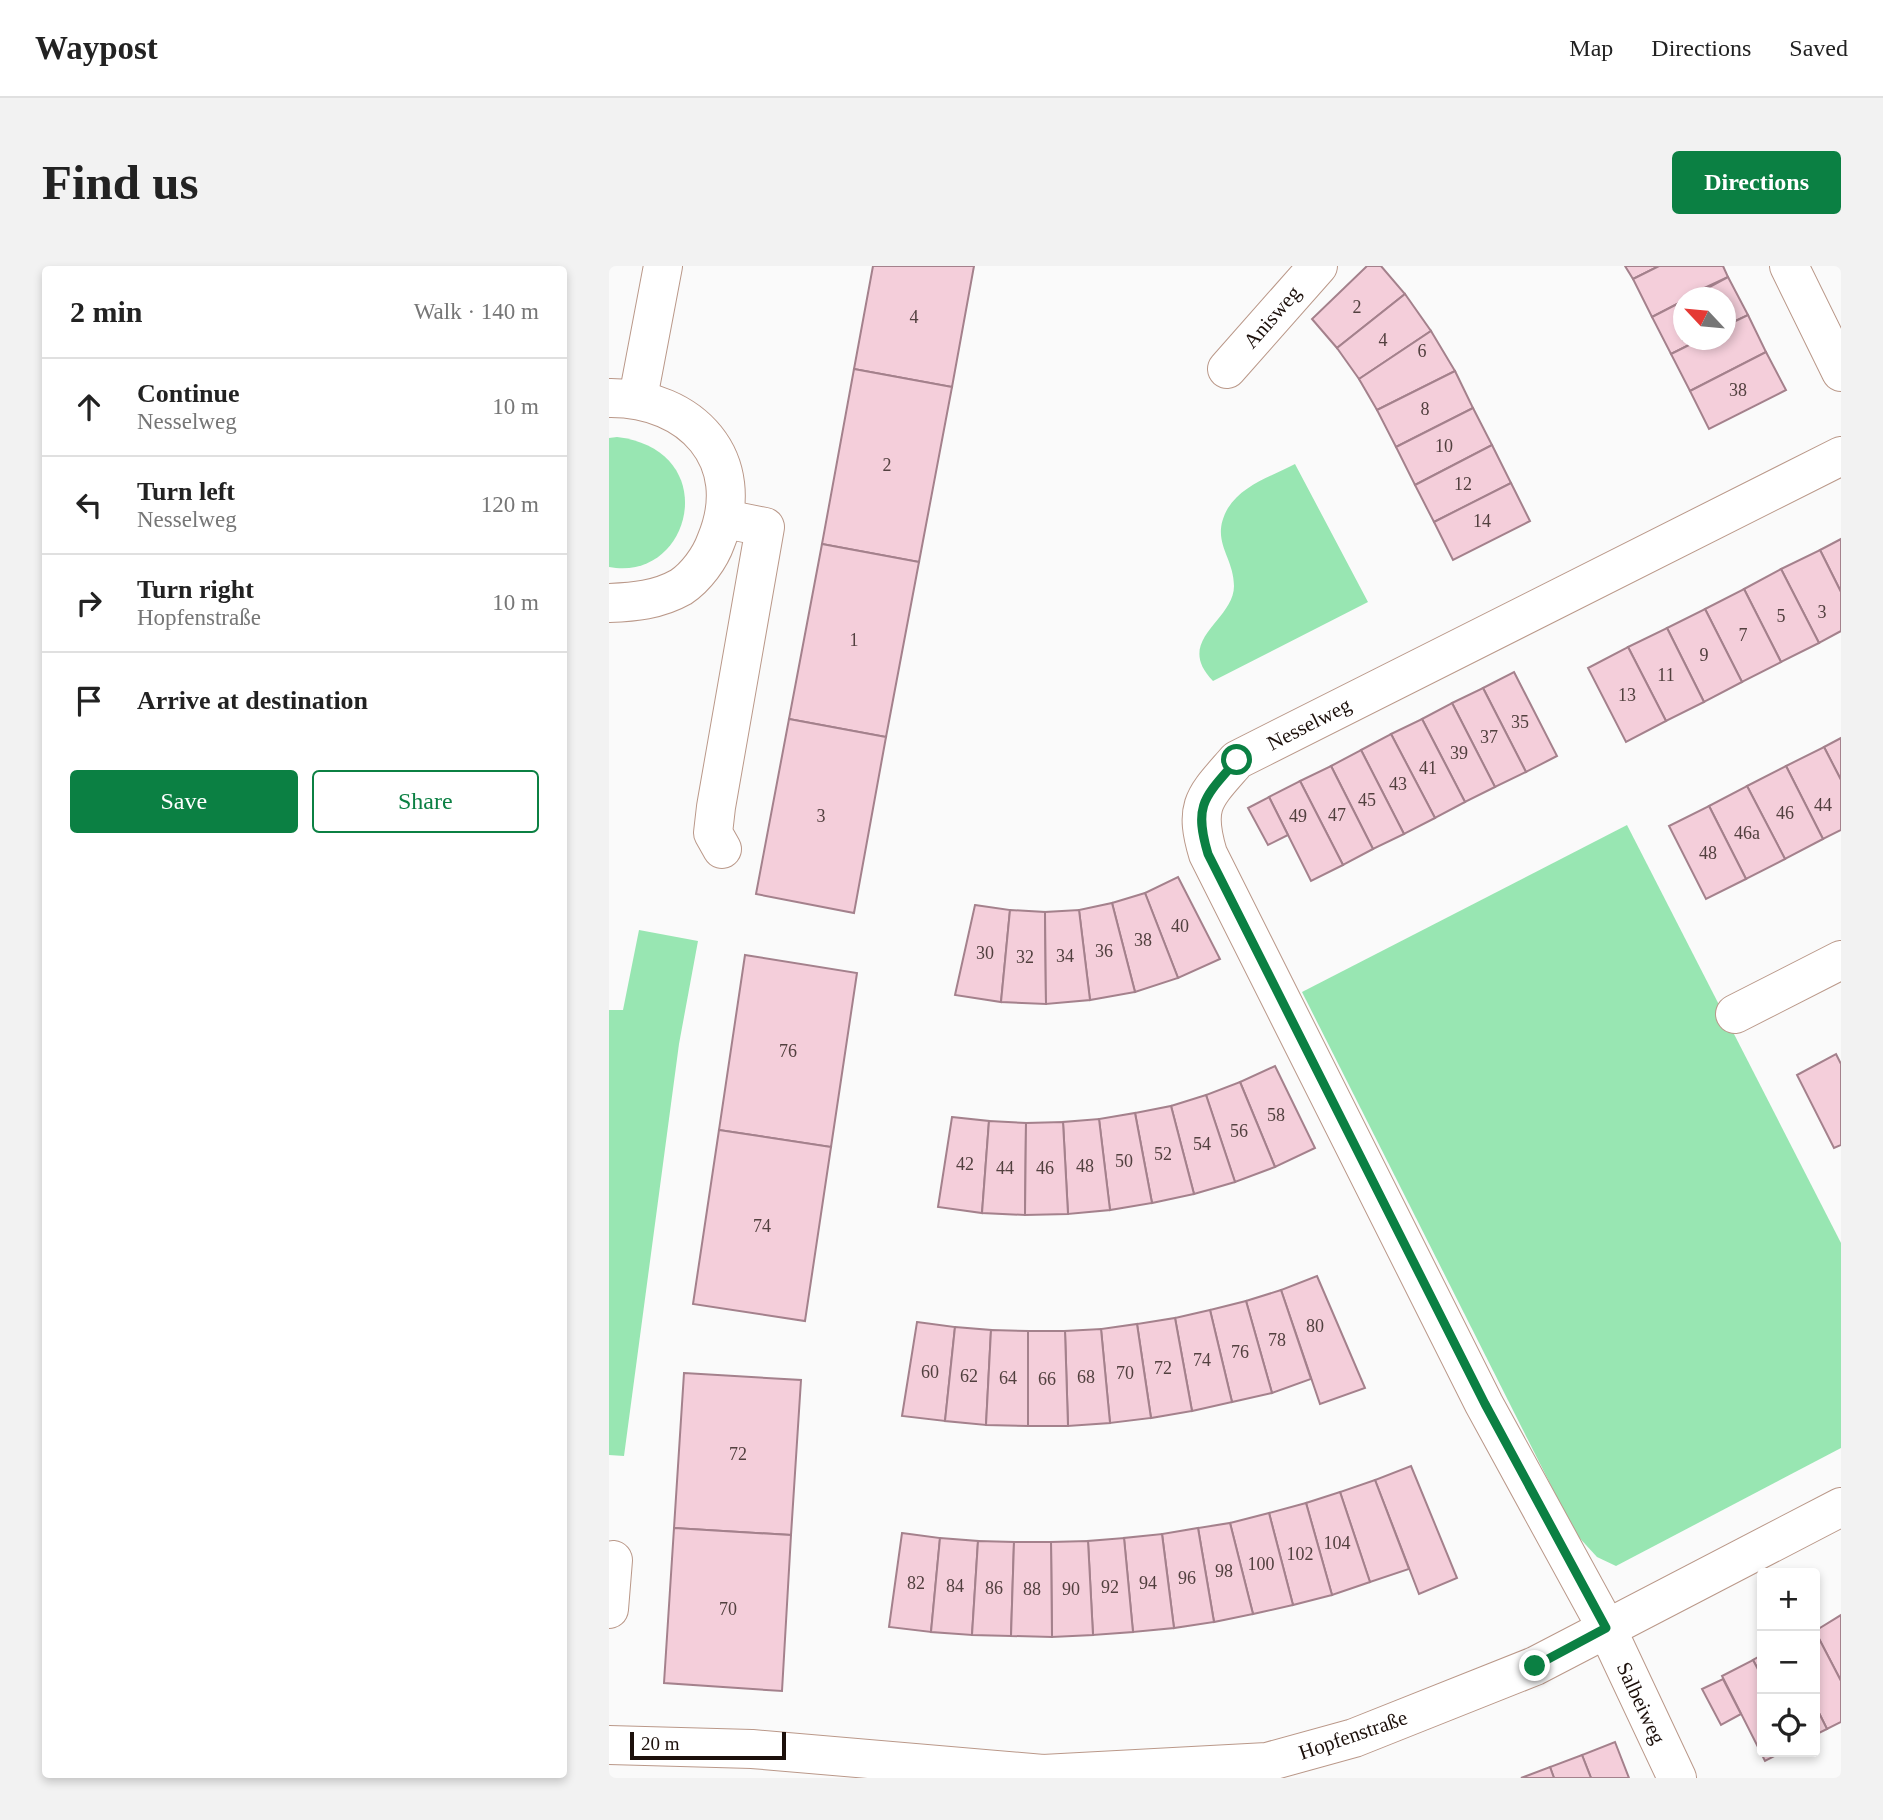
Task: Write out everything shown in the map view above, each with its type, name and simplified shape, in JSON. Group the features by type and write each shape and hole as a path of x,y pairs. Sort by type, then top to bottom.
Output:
{"street":[{"path":"609,603 645,602 682,586 710,557 726,519 726,486 716,454 697,427 670,408 623,398 663,266"},
{"name":"Anisweg","path":"1227,369 1318,266"},
{"path":"1789,266 1841,372"},
{"name":"Nesselweg","path":"1606,1628 1478,1392 1208,854 1200,829 1204,798 1237,760 1841,456"},
{"path":"722,849 713,833 716,807 765,527 726,519"},
{"path":"1735,1014 1841,960"},
{"name":"Hopfenstraße","path":"609,1745 752,1749 1043,1774 1269,1770 1535,1666 1841,1507"},
{"path":"609,1609 613,1560"},
{"name":"Salbeiweg","path":"1606,1628 1677,1778"}],"green space":[{"path":"617,437 651,447 673,465 683,488 684,513 676,536 660,555 638,567 609,567 609,438"},
{"path":"1295,464 1368,602 1213,681 1202,667 1199,654 1202,642 1225,610 1234,586 1222,539 1223,520 1228,508 1241,493"},
{"path":"1627,825 1841,1243 1841,1448 1616,1566 1597,1557 1575,1533 1302,992"},
{"path":"639,930 698,941 679,1044 624,1456 609,1455 609,1010 623,1010"}],"building":[{"path":"873,266 974,266 952,387 854,369"},
{"path":"1367,266 1381,266 1405,294 1337,348 1312,319"},
{"path":"1625,266 1659,266 1633,279"},
{"path":"1659,266 1723,266 1728,277 1707,287 1673,287 1673,306 1652,317 1633,279"},
{"path":"1728,277 1733,287 1709,287"},
{"path":"1736,292 1748,315 1736,321"},
{"path":"1405,294 1431,331 1359,379 1337,348"},
{"path":"1673,306 1673,350 1679,350 1671,354 1652,317"},
{"path":"1748,315 1766,352 1690,391 1671,354 1679,350 1736,350 1736,321"},
{"path":"1431,331 1455,371 1377,410 1359,379"},
{"path":"1766,352 1786,390 1709,429 1690,391"},
{"path":"854,369 952,387 919,562 822,544"},
{"path":"1455,371 1473,408 1396,447 1377,410"},
{"path":"1473,408 1492,445 1415,485 1396,447"},
{"path":"1492,445 1511,483 1434,522 1415,485"},
{"path":"1511,483 1530,521 1453,560 1434,522"},
{"path":"1841,539 1841,592 1820,550"},
{"path":"822,544 919,562 886,737 789,719"},
{"path":"1820,550 1841,592 1841,631 1819,643 1781,569"},
{"path":"1781,569 1819,643 1781,662 1744,589"},
{"path":"1744,589 1781,662 1742,682 1705,609"},
{"path":"1705,609 1742,682 1704,702 1667,628"},
{"path":"1667,628 1704,702 1666,721 1628,647"},
{"path":"1628,647 1666,721 1626,742 1588,668"},
{"path":"1514,672 1557,756 1526,772 1483,688"},
{"path":"1483,688 1526,772 1495,787 1452,703"},
{"path":"1452,703 1495,787 1465,802 1422,719"},
{"path":"789,719 886,737 854,913 756,894"},
{"path":"1422,719 1465,802 1435,818 1391,734"},
{"path":"1391,734 1435,818 1404,834 1361,750"},
{"path":"1841,738 1841,780 1824,747"},
{"path":"1824,747 1841,780 1841,830 1823,839 1786,766"},
{"path":"1361,750 1404,834 1373,849 1331,766"},
{"path":"1331,766 1373,849 1343,865 1300,781"},
{"path":"1786,766 1823,839 1785,859 1747,786"},
{"path":"1300,781 1343,865 1311,881 1269,797"},
{"path":"1747,786 1785,859 1746,879 1709,806"},
{"path":"1269,797 1288,835 1268,845 1248,808"},
{"path":"1709,806 1746,879 1706,899 1669,826"},
{"path":"1178,877 1220,959 1178,978 1145,893"},
{"path":"1145,893 1178,978 1135,992 1112,903"},
{"path":"1112,903 1135,992 1090,1000 1079,910"},
{"path":"975,905 1010,910 1001,1002 955,995"},
{"path":"1010,910 1045,912 1046,1004 1001,1002"},
{"path":"1079,910 1090,1000 1046,1004 1045,912"},
{"path":"745,955 857,973 831,1147 719,1130"},
{"path":"1836,1054 1841,1064 1841,1145 1834,1148 1797,1075"},
{"path":"1275,1066 1315,1148 1275,1167 1240,1082"},
{"path":"1240,1082 1275,1167 1235,1182 1206,1095"},
{"path":"1206,1095 1235,1182 1194,1194 1171,1106"},
{"path":"1171,1106 1194,1194 1152,1203 1135,1113"},
{"path":"1135,1113 1152,1203 1110,1210 1099,1119"},
{"path":"952,1117 989,1121 982,1213 938,1207"},
{"path":"1099,1119 1110,1210 1068,1214 1063,1122"},
{"path":"989,1121 1026,1123 1025,1215 982,1213"},
{"path":"1063,1122 1068,1214 1025,1215 1026,1123"},
{"path":"719,1130 831,1147 805,1321 693,1304"},
{"path":"1317,1276 1365,1388 1320,1404 1281,1290"},
{"path":"1281,1290 1311,1379 1272,1393 1246,1301"},
{"path":"1246,1301 1272,1393 1232,1402 1210,1310"},
{"path":"1210,1310 1232,1402 1192,1411 1175,1318"},
{"path":"1175,1318 1192,1411 1151,1418 1137,1324"},
{"path":"917,1322 955,1327 945,1421 902,1416"},
{"path":"1137,1324 1151,1418 1110,1423 1101,1329"},
{"path":"955,1327 991,1330 986,1425 945,1421"},
{"path":"1101,1329 1110,1423 1068,1426 1065,1331"},
{"path":"991,1330 1028,1331 1028,1426 986,1425"},
{"path":"1028,1331 1065,1331 1068,1426 1028,1426"},
{"path":"684,1373 801,1380 791,1535 674,1528"},
{"path":"1411,1466 1457,1578 1419,1594 1375,1480"},
{"path":"1375,1480 1409,1569 1370,1582 1340,1492"},
{"path":"1340,1492 1370,1582 1332,1595 1306,1503"},
{"path":"1306,1503 1332,1595 1293,1605 1269,1513"},
{"path":"1269,1513 1293,1605 1253,1614 1230,1523"},
{"path":"1230,1523 1253,1614 1214,1622 1198,1528"},
{"path":"674,1528 791,1535 782,1691 664,1683"},
{"path":"1198,1528 1214,1622 1174,1628 1162,1534"},
{"path":"902,1533 940,1538 931,1632 889,1627"},
{"path":"1162,1534 1174,1628 1133,1632 1124,1538"},
{"path":"940,1538 978,1541 972,1635 931,1632"},
{"path":"1124,1538 1133,1632 1093,1635 1088,1541"},
{"path":"978,1541 1014,1542 1011,1636 972,1635"},
{"path":"1088,1541 1093,1635 1052,1637 1051,1542"},
{"path":"1014,1542 1051,1542 1052,1637 1011,1636"},
{"path":"1841,1615 1841,1681 1820,1641 1820,1628"},
{"path":"1820,1641 1841,1681 1841,1722 1827,1729 1820,1715"},
{"path":"1753,1660 1757,1668 1757,1745 1722,1676"},
{"path":"1723,1679 1741,1714 1721,1725 1702,1689"},
{"path":"1820,1715 1827,1729 1820,1732"},
{"path":"1615,1742 1629,1778 1591,1778 1582,1755"},
{"path":"1582,1755 1591,1778 1554,1778 1550,1767"},
{"path":"1550,1767 1554,1778 1521,1778"}],"route":[{"path":"1237,760 1204,798 1200,829 1208,854 1388,1216 1485,1404 1606,1628 1535,1666"}]}
